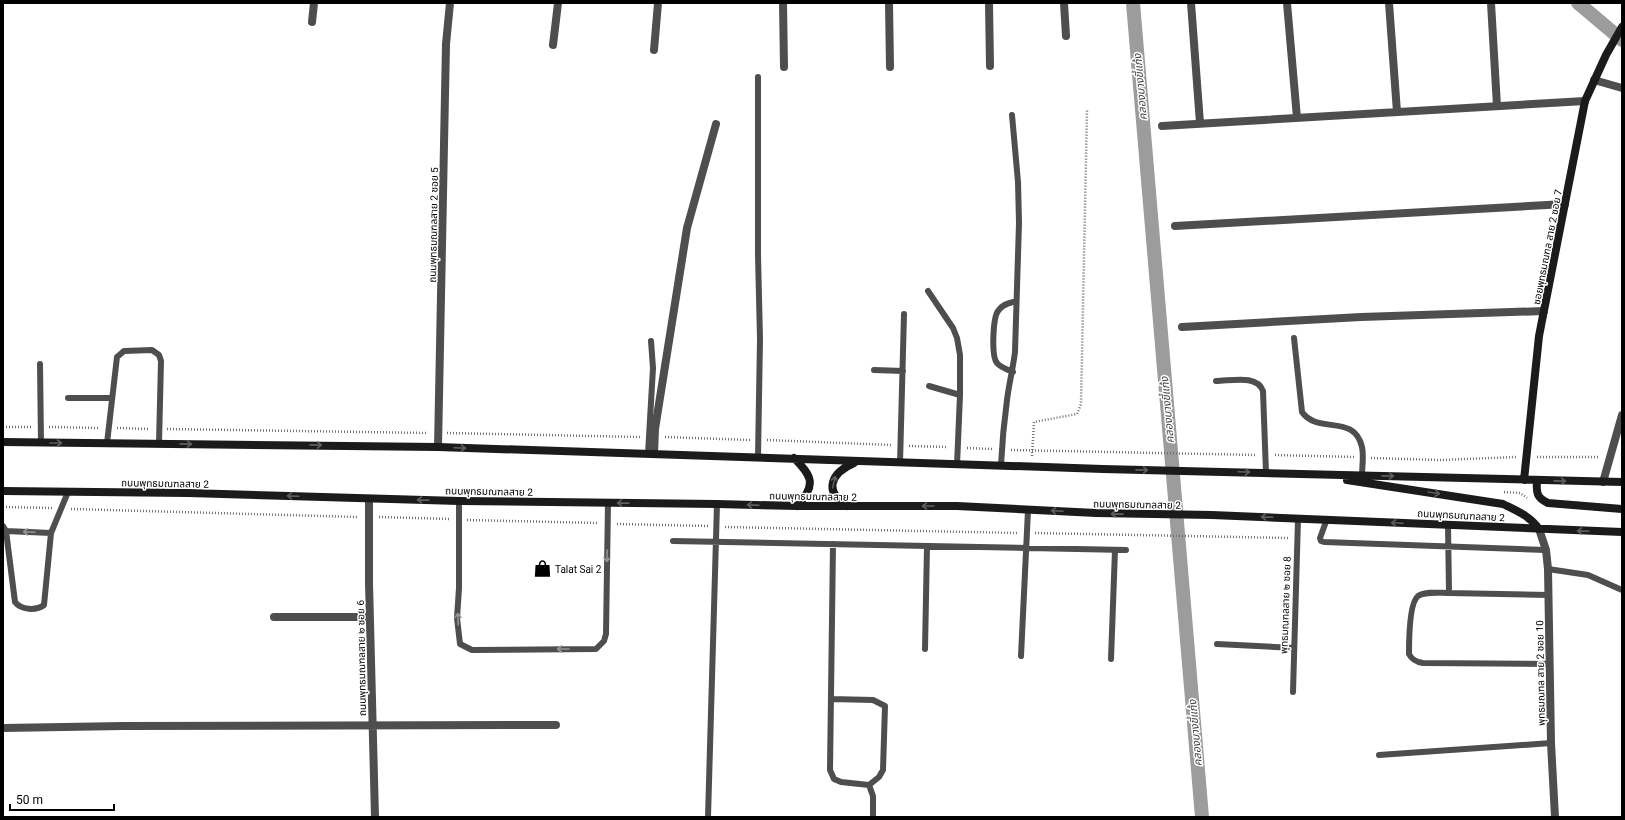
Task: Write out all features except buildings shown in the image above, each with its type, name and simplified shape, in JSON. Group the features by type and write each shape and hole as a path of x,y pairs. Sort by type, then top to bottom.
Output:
{"main road":[{"name":"ซอยพุทธมณฑล สาย 2 ซอย 7","path":"1524,480 1538,343 1585,101 1606,56 1622,28"},
{"path":"3,442 438,447 794,458 856,462 1537,481 1622,482"},
{"path":"794,458 809,475 809,487 805,498 797,506"},
{"path":"848,506 838,500 834,495 834,482 840,470 856,462"},
{"path":"1313,474 1504,504 1529,518 1539,529"},
{"path":"1537,481 1537,494 1541,500 1548,503 1622,509"},
{"name":"ถนนพุทธมณฑลสาย 2","path":"3,491 188,493 459,501 608,502 797,506 957,506 1096,513 1327,519 1622,532"}],"street":[{"path":"312,22 314,3"},
{"name":"ถนนพุทธมณฑลสาย 2 ซอย 5","path":"438,447 446,44 450,3"},
{"path":"553,45 558,3"},
{"path":"654,50 658,3"},
{"path":"783,3 784,67"},
{"path":"889,3 890,67"},
{"path":"989,3 990,66"},
{"path":"1064,3 1066,36"},
{"path":"1191,3 1200,123"},
{"path":"1287,3 1297,118"},
{"path":"1390,3 1397,112"},
{"path":"1491,3 1497,106"},
{"path":"1594,80 1622,88"},
{"path":"1162,126 1585,101"},
{"path":"651,454 651,437 687,228 716,124"},
{"path":"1174,226 1565,204"},
{"path":"1182,327 1360,317 1544,311"},
{"path":"1603,482 1622,415"},
{"name":"ถนนพุทธมณฑลสาย ๒ ซอย 6","path":"369,499 370,617 375,817"},
{"name":"พุทธมณฑล สาย 2 ซอย 10","path":"1539,529 1546,550 1548,568 1551,743 1555,817"},
{"path":"274,617 370,617"},
{"path":"3,728 556,725"}],"lane":[{"path":"758,77 758,255 760,339 758,457"},
{"path":"1001,465 1007,399 1013,372 1019,223 1018,182 1012,115"},
{"path":"928,291 953,328 957,338 960,355 957,464"},
{"path":"1013,372 996,363 994,358 993,335 995,316 998,310 1002,306 1016,300"},
{"path":"900,463 904,314"},
{"path":"1294,338 1302,412 1305,418 1316,423 1345,426 1356,434 1362,448 1362,476"},
{"path":"651,437 652,341"},
{"path":"107,443 116,360 124,351 152,350 159,355 161,361 159,443"},
{"path":"40,364 41,442"},
{"path":"874,370 903,371"},
{"path":"1216,381 1250,380 1260,385 1262,391 1266,473"},
{"path":"929,386 960,395"},
{"path":"68,398 112,398"},
{"path":"51,533 4,529 15,602 21,608 37,609 44,605 51,533 68,492"},
{"path":"459,501 459,588 457,618 460,644 472,650 596,649 604,641 606,634 608,502"},
{"path":"708,817 717,504"},
{"path":"1021,656 1028,510"},
{"name":"พุทธมณฑลสาย ๒ ซอย 8","path":"1293,692 1298,519"},
{"path":"1327,519 1320,538 1321,541 1324,542 1546,550"},
{"path":"1448,525 1449,593"},
{"path":"673,541 1126,550"},
{"path":"831,699 873,700 885,706 883,770 879,777 869,785 841,782 834,779 830,770 833,544"},
{"path":"925,649 927,546"},
{"path":"1111,659 1115,550"},
{"path":"1548,568 1588,575 1622,590"},
{"path":"1549,596 1449,593 1424,594 1418,596 1413,604 1409,642 1409,654 1416,662 1549,664"},
{"path":"1217,644 1294,648"},
{"path":"1379,755 1551,743"},
{"path":"869,785 873,796 873,817"}],"path":[{"path":"1031,467 1034,422 1077,414 1080,404 1087,110"},
{"path":"3,426 41,427 108,425 160,429 651,437 1056,451 1224,454"},
{"path":"1537,457 1610,458"},
{"path":"3,507 716,526 1224,537"}],"waterway":[{"name":"คลองบางขี้แก้ง","path":"1133,3 1202,817"},
{"path":"1578,3 1622,40"}],"place":[{"name":"Talat Sai 2","path":"542,569"}]}
